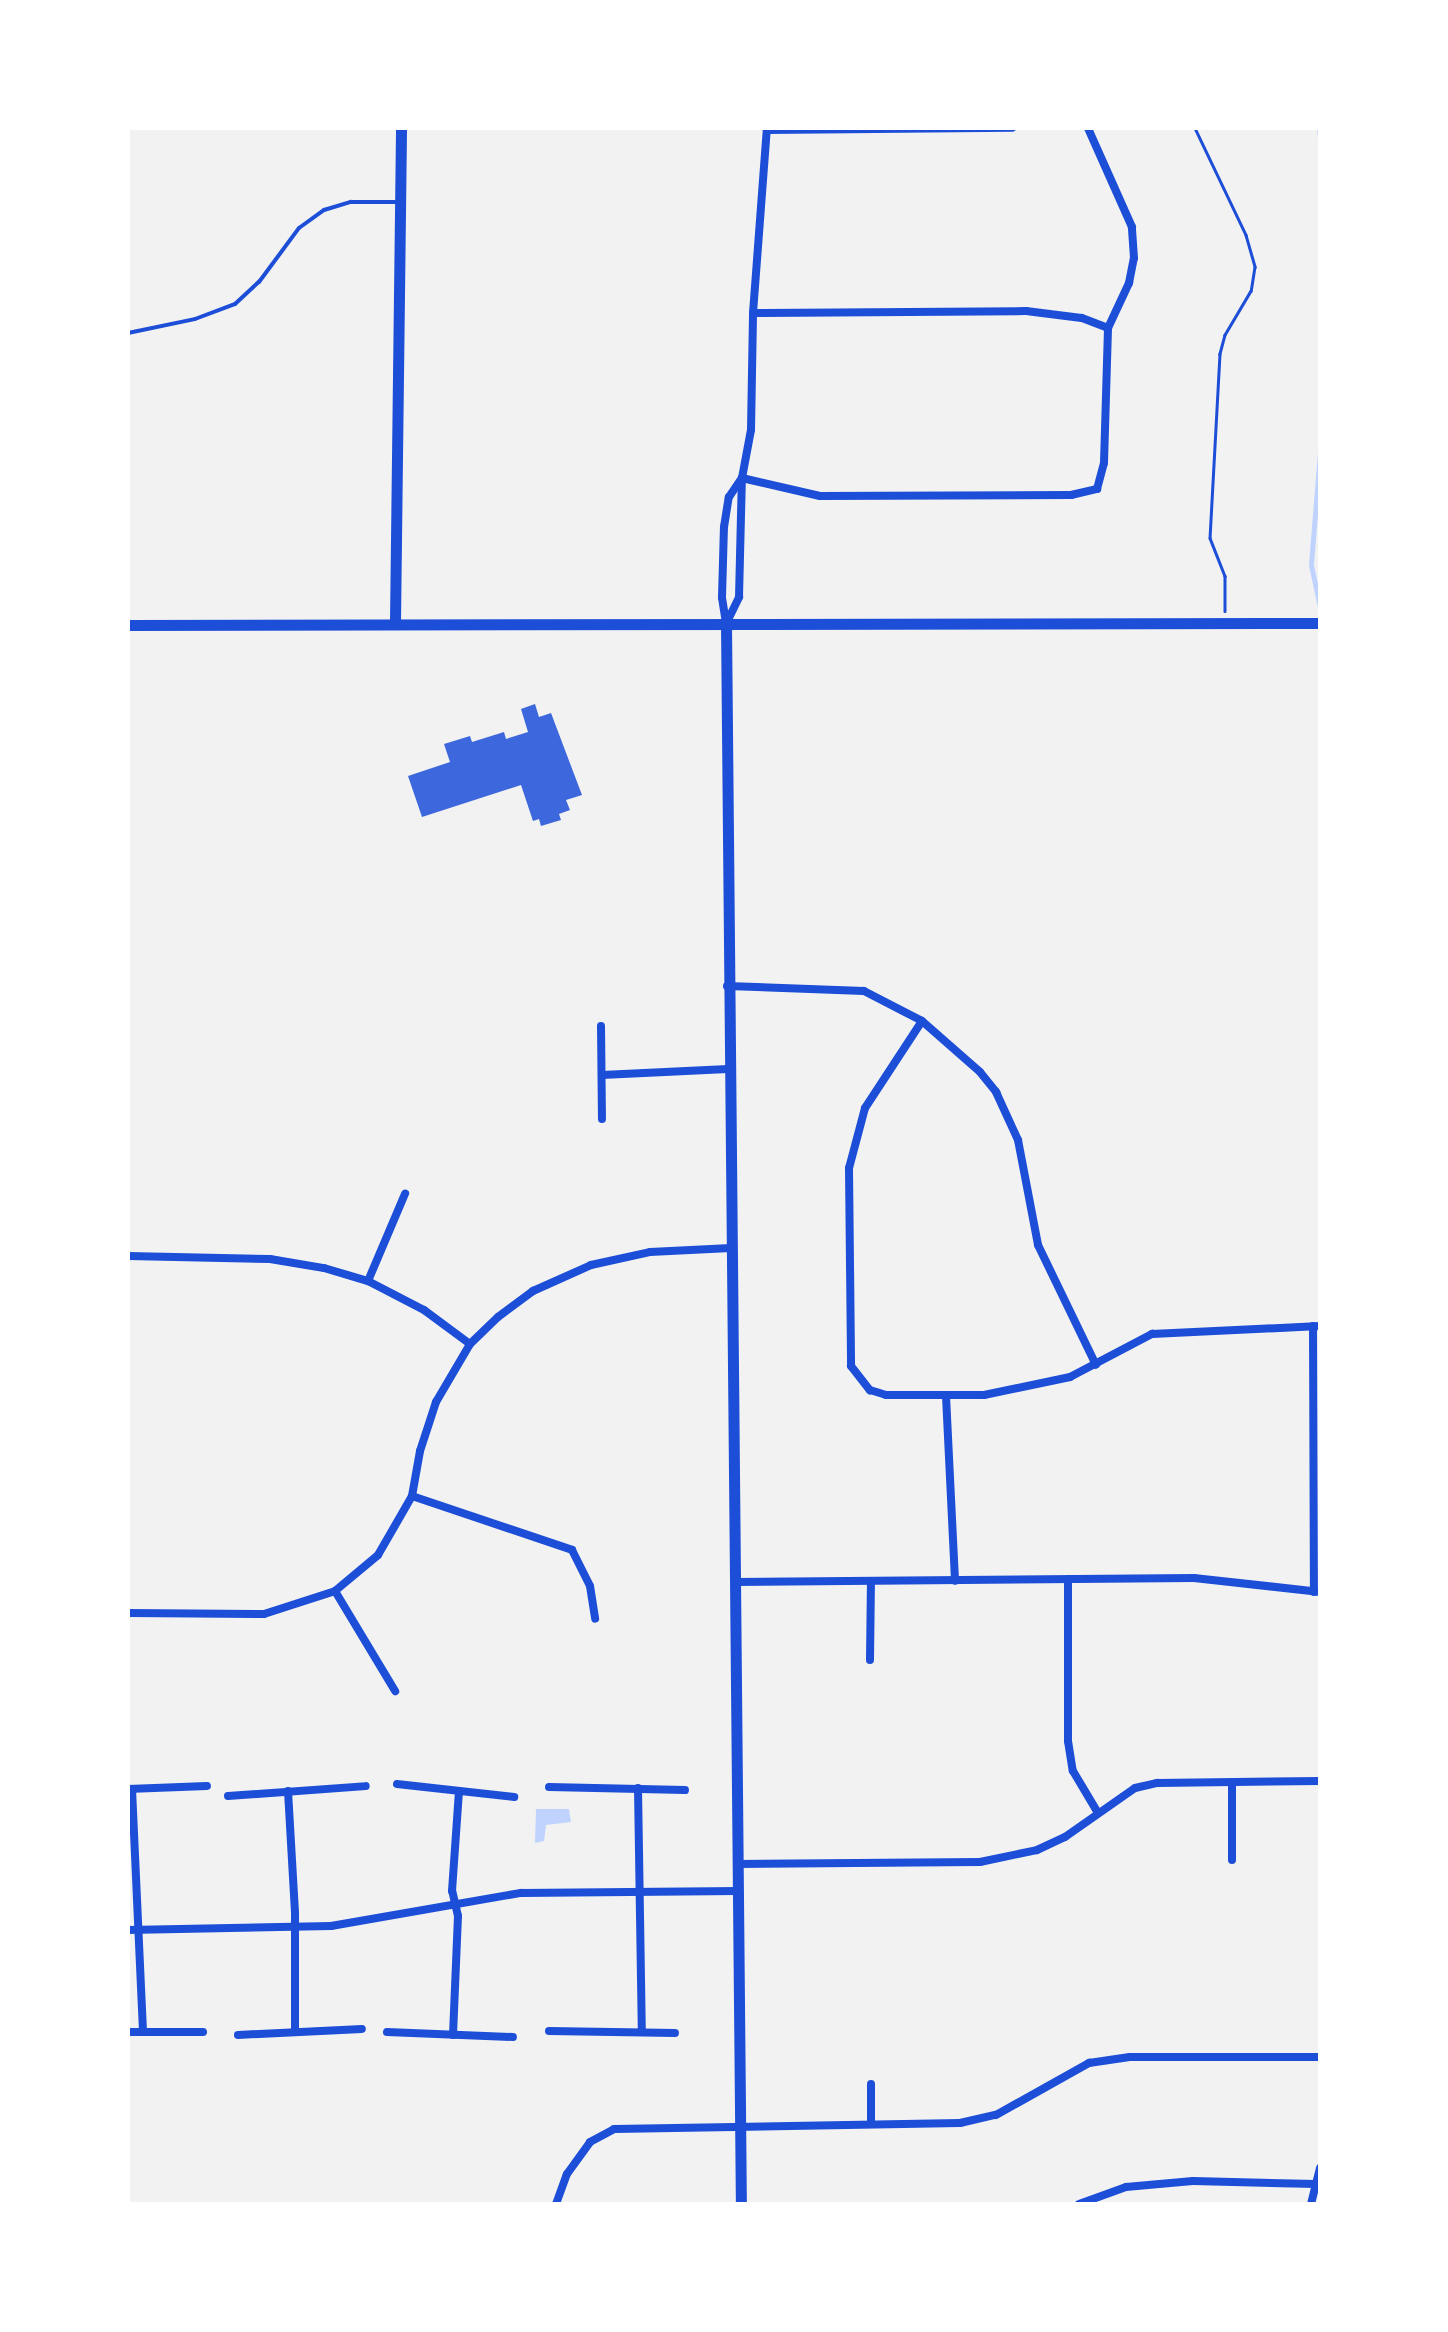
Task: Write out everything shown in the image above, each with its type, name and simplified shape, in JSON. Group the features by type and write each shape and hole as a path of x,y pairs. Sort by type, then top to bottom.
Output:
{"main road":[{"path":"395,622 401,128"},
{"path":"128,625 1320,622"},
{"path":"726,624 741,2204"}],"street":[{"path":"726,624 739,598 742,478 751,430 753,313 767,129 1012,128"},
{"path":"742,478 820,496 1071,495 1097,489 1104,464 1108,328 1133,271 1134,243 1120,194 1088,128"},
{"path":"753,313 1039,312 1108,328"},
{"path":"726,624 722,598 724,527 729,497 742,478"},
{"path":"728,986 864,992 922,1021 980,1072 1008,1115 1018,1140 1038,1246 1096,1365"},
{"path":"735,1582 1194,1578 1317,1592 1317,1326 1152,1334 1096,1365 1019,1390 946,1396 886,1395 870,1390 851,1366 848,1192 852,1145 865,1108 922,1021"},
{"path":"602,1026 602,1119"},
{"path":"602,1074 728,1069"},
{"path":"368,1281 405,1194"},
{"path":"128,1613 264,1614 335,1590 378,1556 412,1496 420,1451 436,1402 470,1344 533,1292 590,1264 650,1252 731,1248"},
{"path":"128,1256 270,1259 368,1281 424,1310 470,1344"},
{"path":"946,1396 955,1581"},
{"path":"412,1496 572,1550 590,1586 594,1619"},
{"path":"1068,1580 1068,1741 1073,1771 1098,1813"},
{"path":"870,1660 871,1581"},
{"path":"335,1590 396,1691"},
{"path":"738,1864 980,1862 1010,1858 1065,1837 1136,1788 1156,1783 1320,1781"},
{"path":"1232,1783 1232,1860"},
{"path":"397,1784 514,1797"},
{"path":"142,2032 130,1789 207,1786"},
{"path":"228,1796 366,1786"},
{"path":"548,1788 685,1790"},
{"path":"638,1788 642,2032"},
{"path":"453,2035 452,1890 459,1791"},
{"path":"288,1792 295,1914 295,2032"},
{"path":"128,1930 292,1929 521,1894 738,1890"},
{"path":"238,2035 362,2029"},
{"path":"549,2031 675,2033"},
{"path":"128,2032 202,2032"},
{"path":"387,2032 513,2038"},
{"path":"556,2204 567,2174 590,2142 614,2128 978,2121 1072,2068 1103,2060 1130,2056 1320,2057"},
{"path":"871,2084 871,2124"},
{"path":"1311,2204 1320,2168"},
{"path":"1079,2204 1126,2187 1193,2181 1316,2184"}],"lane":[{"path":"128,332 195,319 235,304 259,282 299,228 324,210 351,202 400,203"}],"path":[{"path":"1196,128 1246,234 1255,268 1252,291 1220,354 1210,538 1226,576 1225,622"}],"water":[{"path":"536,1809 569,1809 571,1822 546,1825 544,1841 535,1843"}],"building":[{"path":"535,704 539,717 551,713 582,795 566,800 570,810 559,814 561,820 541,826 539,819 533,821 521,785 422,817 408,776 450,762 444,744 470,736 472,742 504,732 506,739 528,732 521,709"}],"waterway":[{"path":"1319,128 1320,137"},
{"path":"1320,452 1311,565 1320,607"}]}
